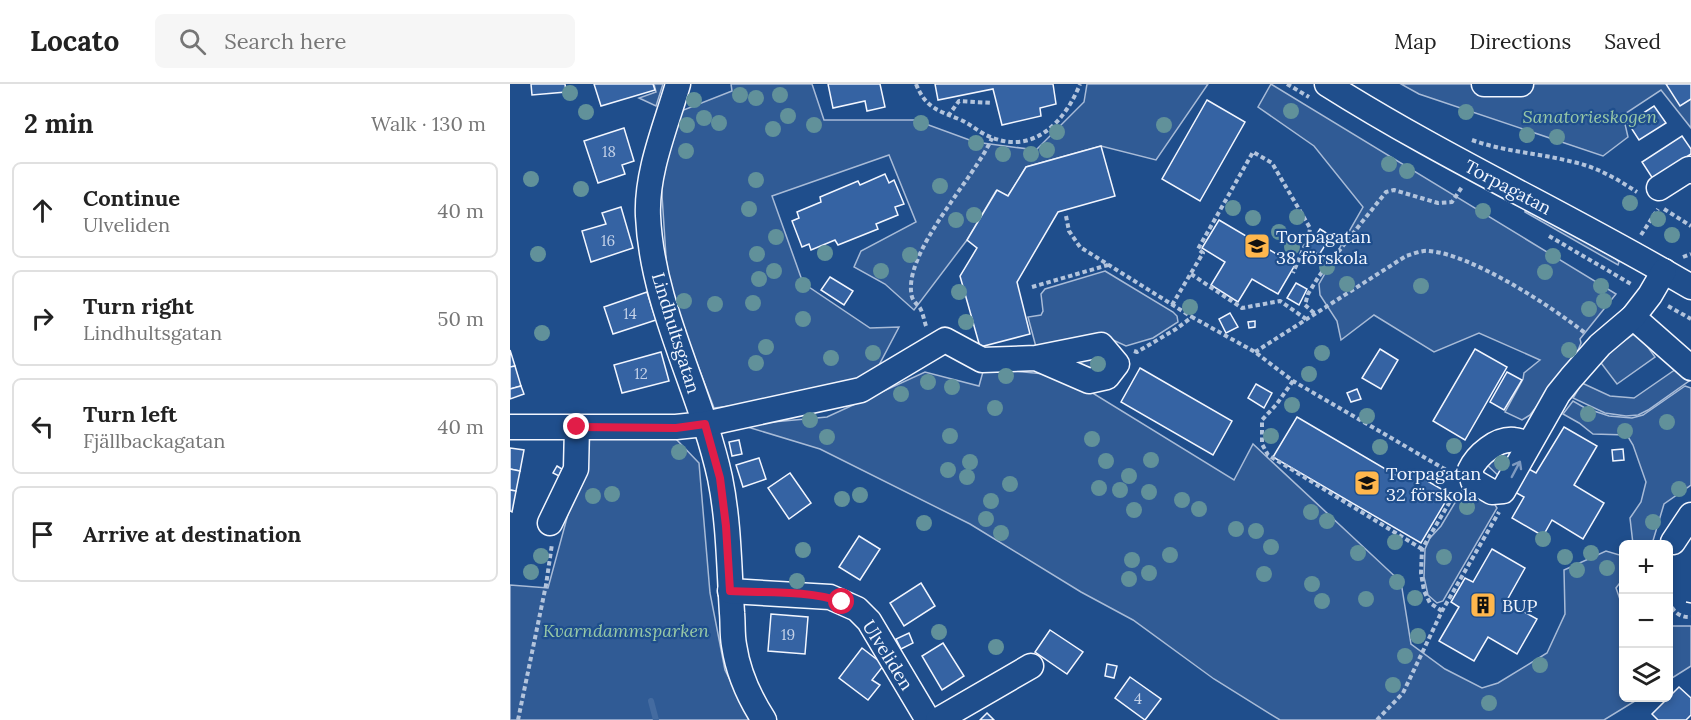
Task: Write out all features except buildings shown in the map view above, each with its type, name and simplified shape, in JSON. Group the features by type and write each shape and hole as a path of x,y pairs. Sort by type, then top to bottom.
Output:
{"street":[{"name":"Lindhultsgatan","path":"678,84 657,155 648,214 652,253 661,293 705,424 720,478 726,526 734,645 744,682 764,720"},
{"name":"Torpagatan","path":"1327,84 1431,145 1690,284"},
{"path":"1484,84 1521,84"},
{"path":"1650,192 1689,169 1691,171"},
{"path":"1529,445 1516,440 1506,440 1484,451 1466,479 1492,492 1503,491 1558,394 1600,345 1633,317 1650,296 1664,272"},
{"path":"1633,317 1691,368"},
{"path":"510,427 676,428 705,424 861,390 945,340 982,360 1036,358 1101,345 1117,364 1107,377 1089,381 1036,358"},
{"path":"550,523 576,469 577,427"},
{"path":"1673,542 1691,515"},
{"name":"Ulveliden","path":"730,591 830,597 857,609 869,621 928,720"},
{"path":"938,720 1031,666"}],"path":[{"path":"916,84 931,106 939,112 967,123 992,138 1006,142 1019,142 1050,130 1069,106 1080,84"},
{"path":"948,116 959,101 992,103"},
{"path":"1463,137 1495,148 1572,161 1650,192"},
{"path":"926,326 921,310 914,302 912,295 915,269 941,215 981,160 992,138"},
{"path":"1172,305 1203,253 1198,249 1253,153 1272,164 1310,228 1309,236 1293,273"},
{"path":"1314,314 1305,305 1308,294 1319,276 1386,192 1394,190 1438,203 1452,202 1462,186"},
{"path":"1639,239 1660,206 1691,226"},
{"path":"1066,216 1069,231 1080,247 1172,305 1255,352 1293,381 1466,479 1422,549 1421,573 1424,591 1430,603 1442,611"},
{"path":"1255,352 1406,256 1426,250 1452,255 1484,269 1563,316 1600,345"},
{"path":"1032,287 1108,265"},
{"path":"1191,274 1242,308 1280,301 1306,319"},
{"path":"1101,345 1137,352 1192,317"},
{"path":"1293,381 1262,420 1262,444 1268,454 1422,549"},
{"path":"1377,720 1403,693 1442,611 1504,503 1503,491"},
{"path":"518,720 546,585 553,535 550,523"},
{"path":"1673,611 1691,617"}],"shaded area":[{"path":"654,84 663,84 656,106 639,98 656,92"},
{"path":"731,84 812,84 824,120 915,120 975,142 1036,150 1084,102 1087,84 1208,84 1156,160 1101,146 1026,167 1008,196 996,191 967,240 914,310 885,284 854,267 861,251 916,222 889,155 772,196 803,283 870,328 899,327 879,365 848,392 714,408 668,287 661,180 681,111 732,91"},
{"path":"1271,84 1616,294 1580,339 1581,343 1576,355 1530,415 1522,420 1505,412 1524,373 1540,360 1479,333 1434,352 1374,315 1341,340 1337,321 1320,295 1319,284 1363,207 1314,146 1258,107"},
{"name":"Sanatorieskogen","path":"1401,84 1691,84 1691,128 1661,90 1623,115 1628,137 1603,156 1419,94"},
{"path":"1525,208 1616,259 1619,262 1618,265 1525,212"},
{"path":"1105,271 1173,312 1178,322 1153,338 1126,346 1111,339 1036,347 1028,317 1041,315 1043,311 1041,294 1045,289"},
{"path":"1637,332 1655,357 1617,384 1598,359"},
{"path":"1092,357 1101,367 1097,374 1058,361"},
{"path":"1679,367 1689,381 1638,415 1605,413 1573,398 1582,383 1610,396 1634,398"},
{"path":"984,368 1065,376 1234,480 1253,444 1401,582 1411,644 1445,669 1482,688 1498,683 1547,653 1565,614 1564,570 1606,551 1619,555 1619,584 1616,588 1619,597 1619,702 1633,702 1604,720 1280,720 1214,679 1133,620 1081,592 970,524 820,449 741,425 827,417 925,372 979,386"},
{"path":"1685,386 1691,388 1691,485 1664,504 1653,540 1633,540 1630,518 1641,502 1646,482 1633,445 1627,435 1593,434 1563,414 1573,401 1585,408 1609,416 1632,418 1643,415"},
{"name":"Kvarndammsparken","path":"585,438 676,439 699,463 710,593 725,670 750,720 510,720 510,585 548,588 581,466"},
{"path":"1515,448 1504,481 1484,462"},
{"path":"1465,486 1492,500 1497,508 1443,601 1437,603 1428,595 1424,577 1425,549"},
{"path":"1673,626 1691,626 1691,666 1673,677"}],"waterway":[{"path":"651,701 656,720"}],"fence":[{"path":"1686,602 1691,603"}],"place":[{"name":"Torpagatan 38 förskola","path":"1257,246"},
{"name":"Torpagatan 32 förskola","path":"1367,483"},
{"name":"BUP","path":"1483,605"}],"route":[{"path":"577,427 676,428 705,424 720,478 730,591 830,597 842,602"}]}
